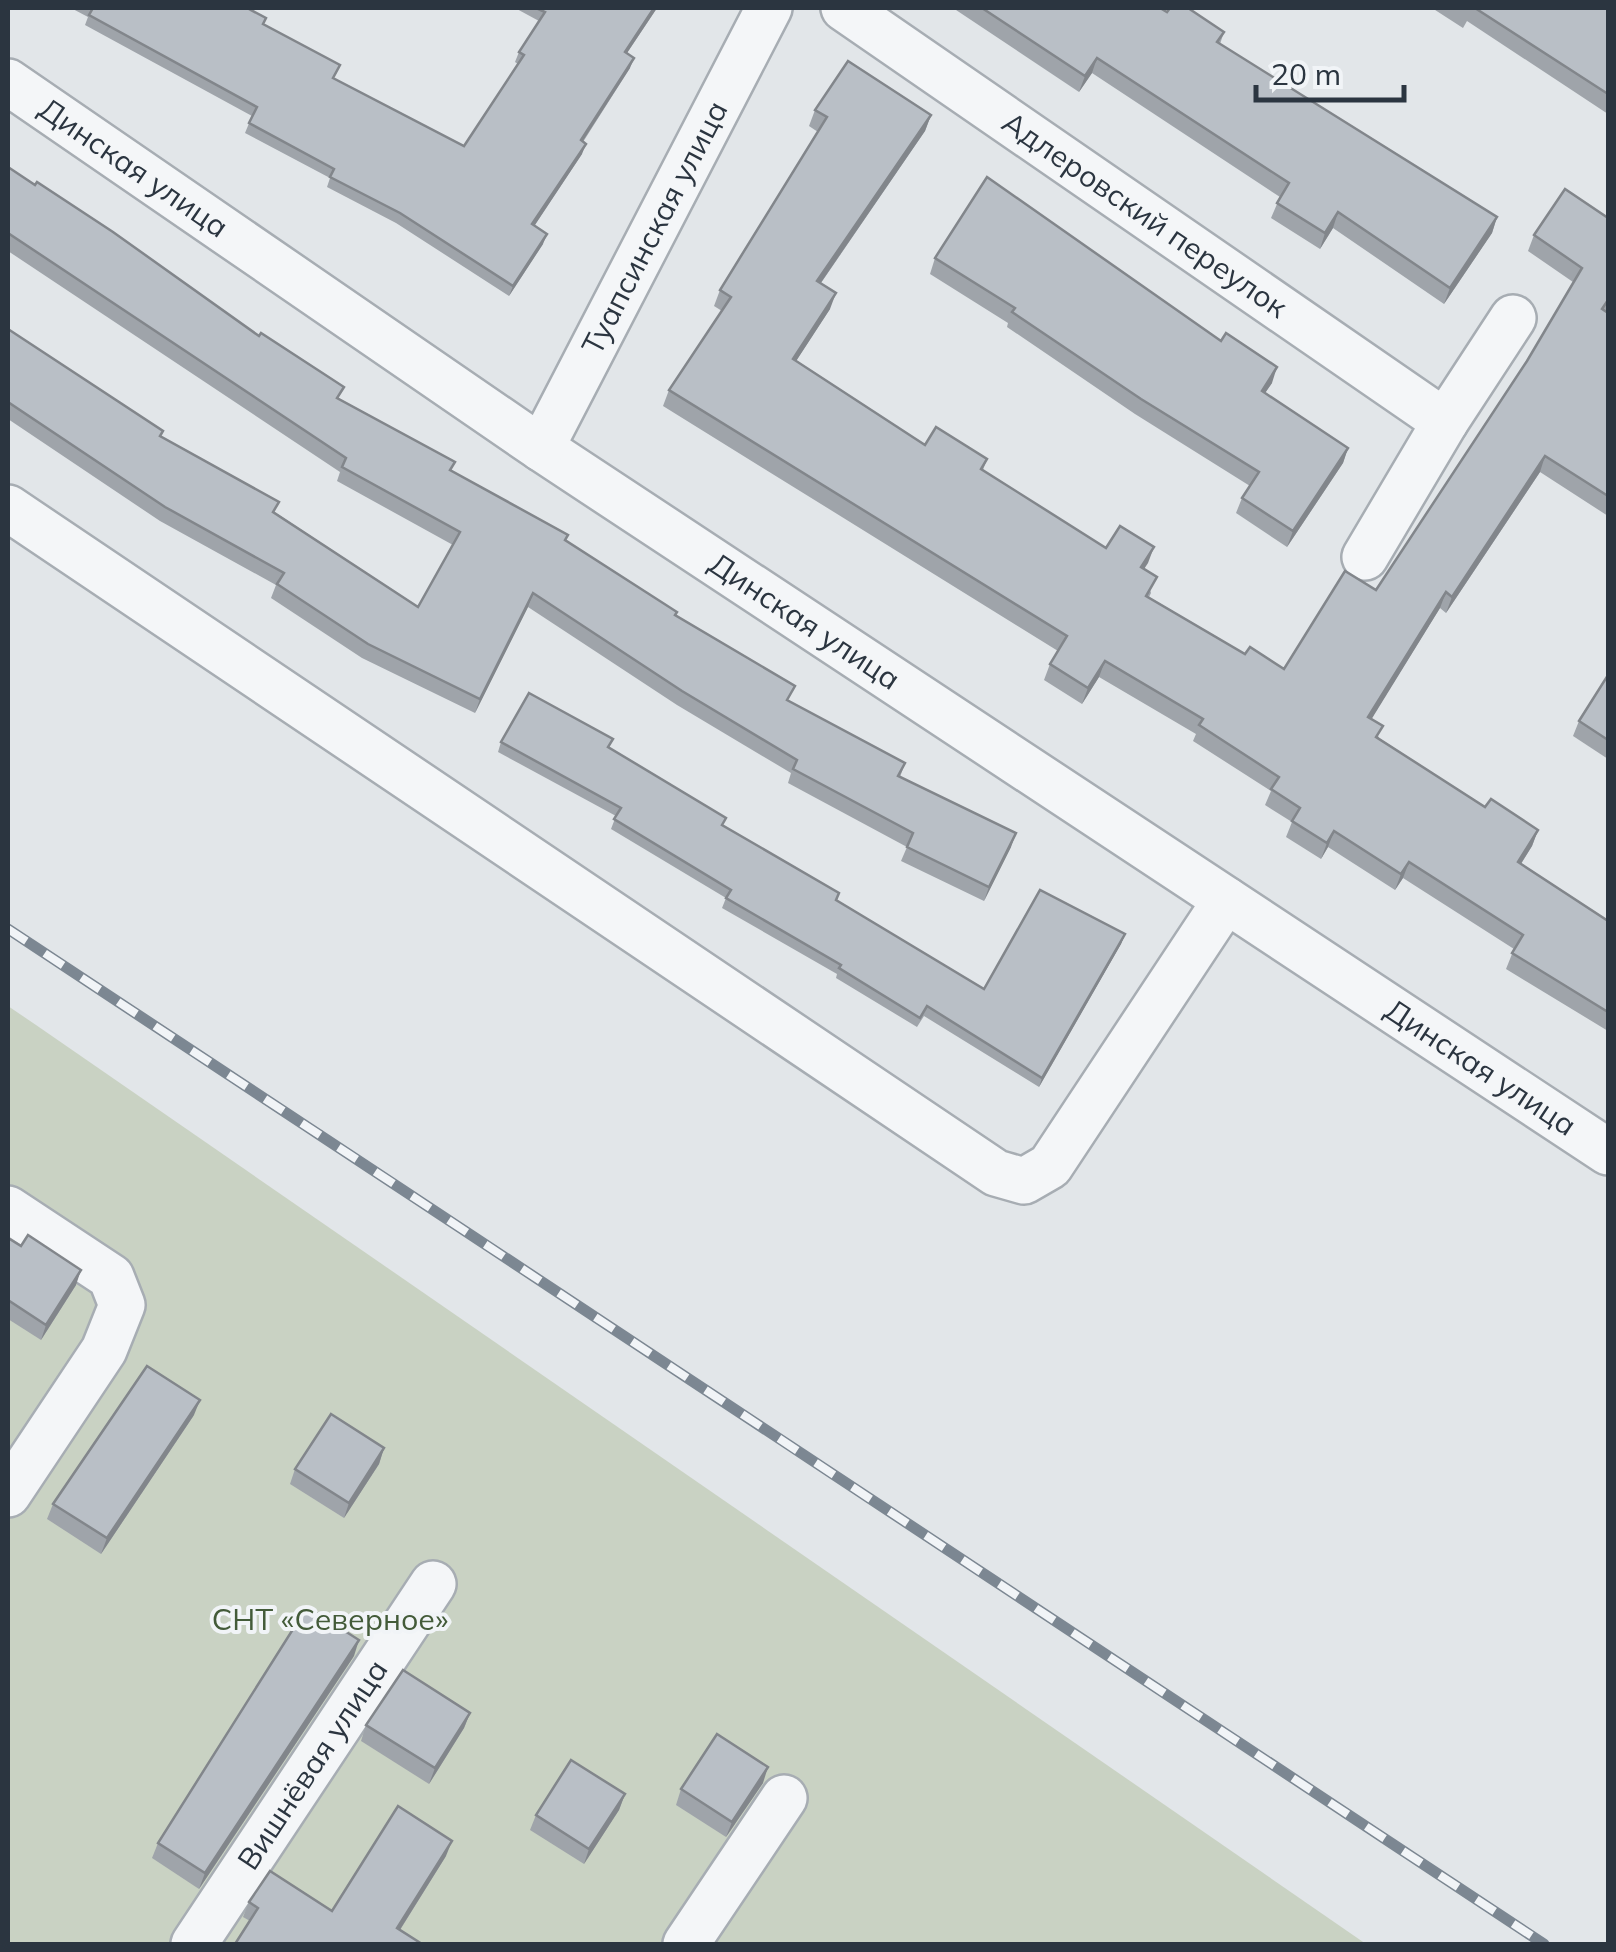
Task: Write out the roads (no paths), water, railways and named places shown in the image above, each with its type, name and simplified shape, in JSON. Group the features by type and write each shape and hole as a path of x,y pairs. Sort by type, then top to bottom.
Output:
{"street":[{"name":"Туапсинская улица","path":"541,448 770,8"},
{"name":"Адлеровский переулок","path":"844,8 1445,422"},
{"name":"Динская улица","path":"8,82 541,448 1608,1152"},
{"path":"1365,557 1445,422 1513,318"},
{"path":"8,508 996,1173 1024,1182 1050,1166 1226,900"},
{"path":"8,1209 111,1277 122,1305 104,1350 8,1494"},
{"name":"Вишнёвая улица","path":"194,1944 433,1584"},
{"path":"686,1944 784,1798"}],"railway":[{"path":"8,929 1544,1944"}],"park label":[{"name":"СНТ «Северное»","path":"330,1620"}]}
